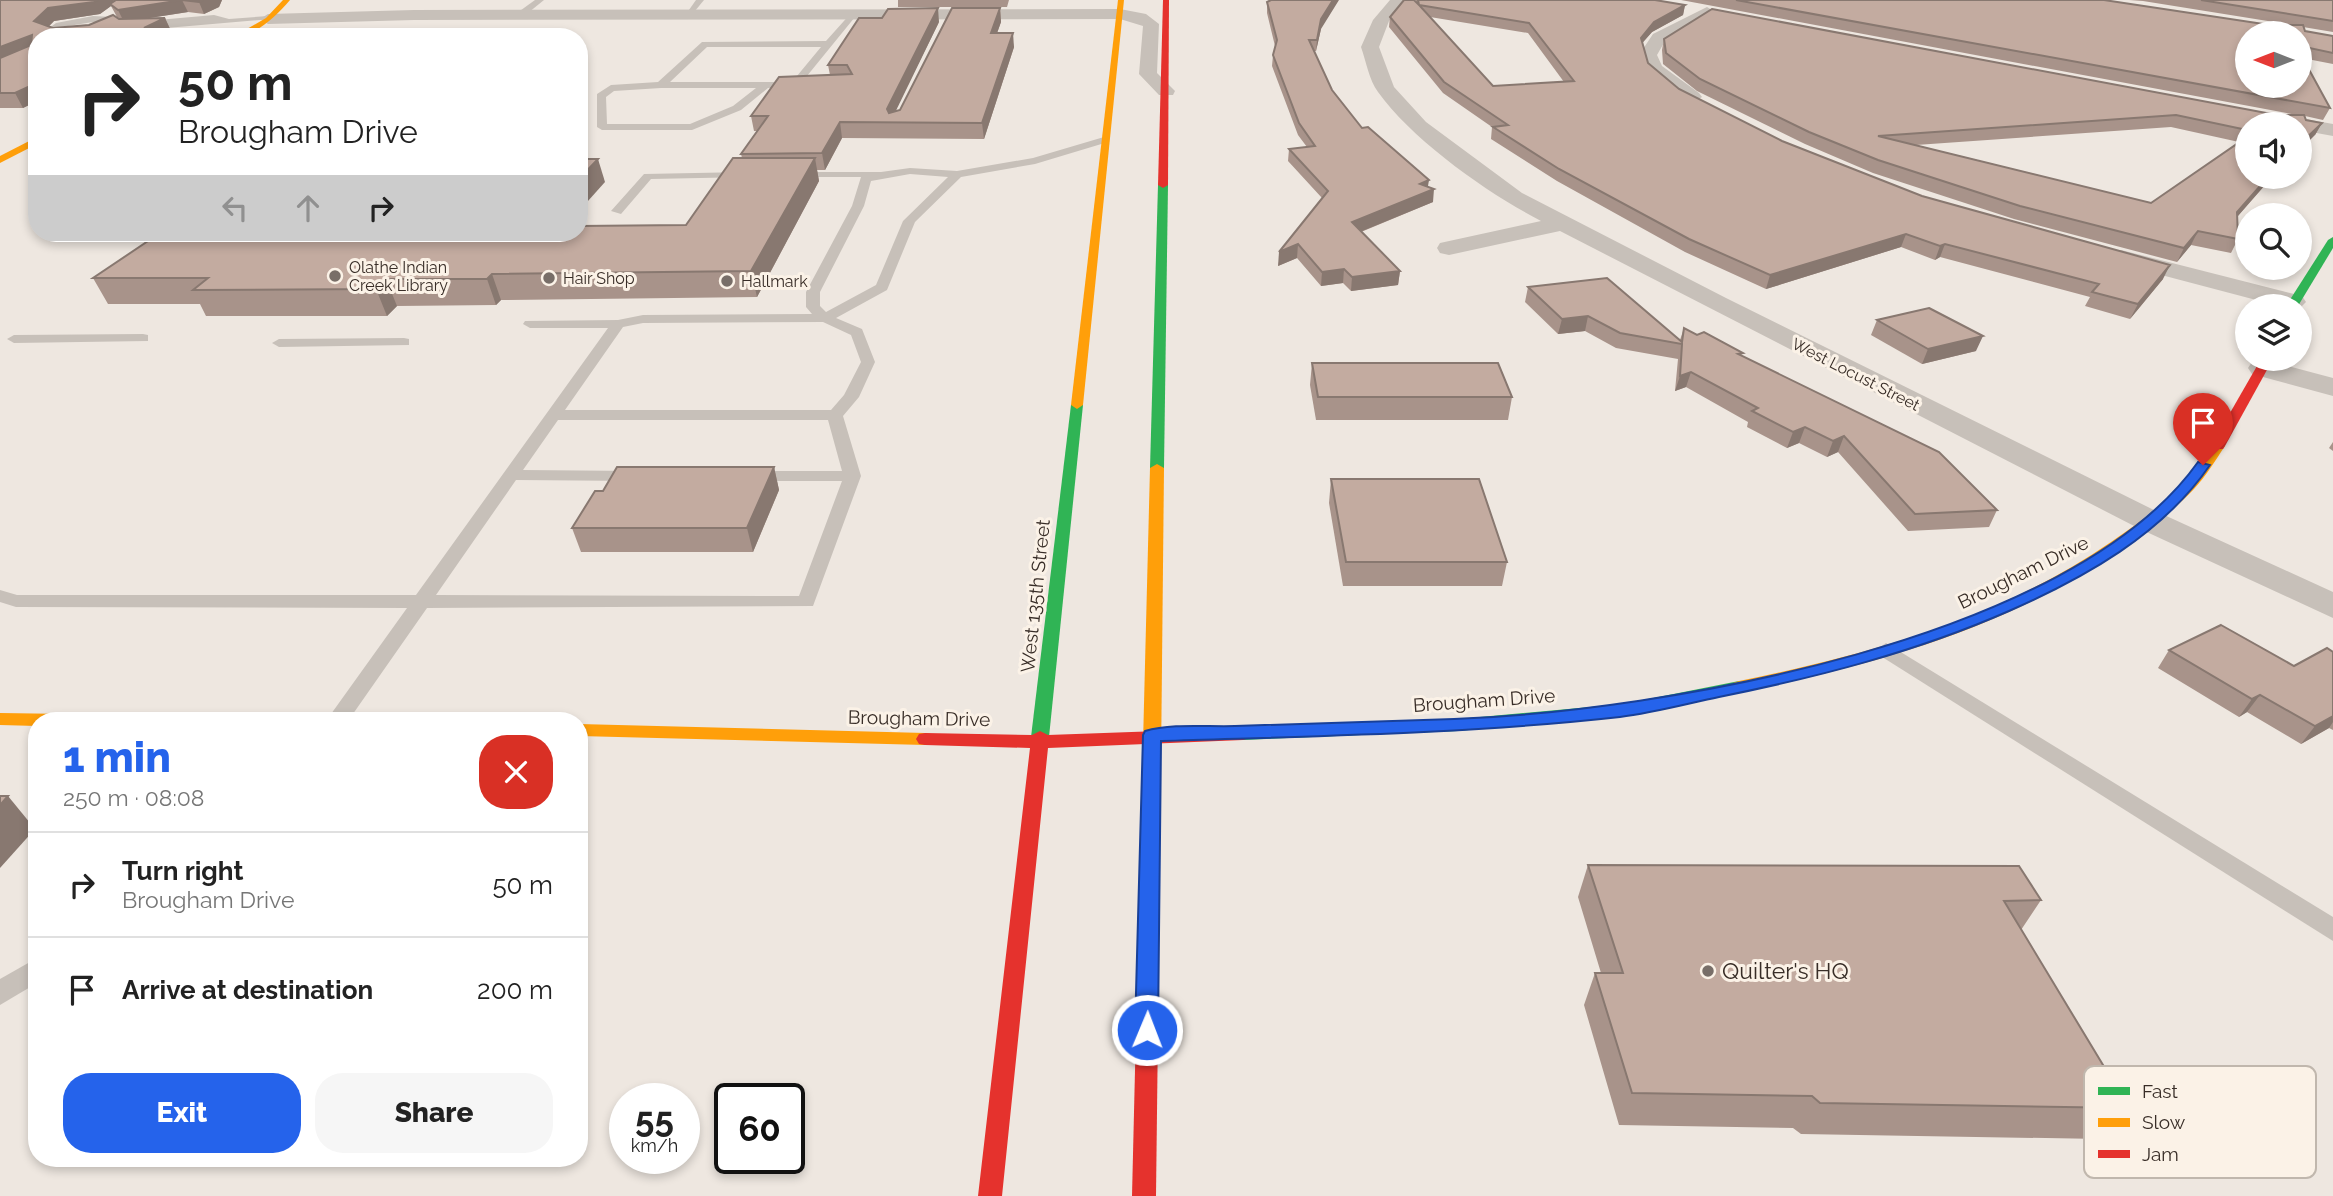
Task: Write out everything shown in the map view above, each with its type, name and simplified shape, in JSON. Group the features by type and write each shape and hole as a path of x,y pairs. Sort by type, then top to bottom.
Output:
{"main road":[{"path":"252,28 268,19 286,0"},
{"path":"1144,1196 1166,0"},
{"name":"West 135th Street","path":"990,1196 1120,7"},
{"path":"0,160 28,146"},
{"path":"2298,294 2333,240"},
{"name":"Brougham Drive","path":"588,730 1041,742 1152,735 1458,725 1623,710 1817,672 1958,628 2044,590 2115,550 2188,487 2219,444 2260,371"},
{"path":"0,719 28,719"}],"street":[{"path":"852,15 861,0"},
{"name":"West Locust Street","path":"1399,0 1381,20 1370,47 1385,89 1419,126 1514,198 2150,521 2333,606"},
{"path":"268,19 520,15 852,15 948,19 1120,7 1150,24 1148,74 1166,91"},
{"path":"1681,7 1714,14 1659,38 1648,55 1654,69 1667,81 1712,109"},
{"path":"2312,126 2333,130"},
{"path":"1449,248 1562,224"},
{"path":"2101,252 2255,294"},
{"path":"2287,371 2333,387"}],"lane":[{"path":"520,15 540,0"},
{"path":"687,15 700,0"},
{"path":"104,19 120,7"},
{"path":"795,85 852,15"},
{"path":"51,28 69,22 104,19 117,21 120,26"},
{"path":"111,28 148,21 268,19"},
{"path":"661,85 705,44 827,44"},
{"path":"766,85 737,108 692,127 602,127 601,96 611,88 661,85 766,85 816,85"},
{"path":"782,174 957,174 1035,161 1104,140"},
{"path":"553,415 835,415 851,397 868,362 857,332 825,318 813,307 813,292 858,206 866,178 876,174"},
{"path":"530,324 618,324 643,319 825,318 882,287 909,221 957,174"},
{"path":"617,211 648,176 755,175"},
{"path":"343,712 618,324"},
{"path":"14,339 143,338"},
{"path":"279,342 404,342"},
{"path":"0,596 16,601 806,602 852,476 835,415"},
{"path":"511,475 647,475"},
{"path":"729,476 852,476"},
{"path":"1886,650 2333,930"},
{"path":"0,993 28,976"}],"building":[{"path":"0,0 97,0 48,8 34,21 53,28 28,28 28,36 0,47"},
{"path":"116,0 182,0 118,10 110,4"},
{"path":"1333,0 1321,19 1317,40 1309,40 1332,90 1362,128 1368,127 1429,180 1420,184 1434,189 1352,222 1400,271 1352,277 1344,269 1322,272 1298,244 1279,252 1328,191 1289,149 1315,146 1299,123 1273,55 1277,40 1267,2"},
{"path":"1404,0 1414,0 1419,5 1418,0 1655,0 1685,5 1654,22 1641,38 1648,63 1679,89 1782,141 1922,196 2170,265 2138,304 2092,292 2099,284 1945,244 1940,246 1906,234 1770,275 1689,239 1559,169 1493,127 1508,125 1444,82 1390,17","holes":["1419,5 1529,23 1574,81 1493,86"]},
{"path":"1736,0 2104,0 2243,21 2235,21 2235,91"},
{"path":"2201,0 2333,0 2333,21"},
{"path":"938,8 887,109 889,113 900,110 952,8 1000,8 991,33 1013,33 982,123 840,122 822,153 741,154 768,116 751,116 779,77 852,74 847,65 828,65 859,18 882,18 888,9"},
{"path":"1712,9 2261,112 2235,112 2235,127 2176,115 1878,136 2151,203 2235,145 2235,189 2257,189 2245,203 2235,203 2235,238 2198,231 2184,248 2020,206 1878,160 1809,132 1700,79 1666,53 1664,39"},
{"path":"113,15 119,19 165,18 144,28 53,28 89,25"},
{"path":"2312,32 2333,36 2333,53 2312,49"},
{"path":"28,46 28,87 15,93 0,93 0,58"},
{"path":"2312,75 2330,108 2275,98 2312,98"},
{"path":"2312,121 2322,123 2312,133"},
{"path":"733,158 815,158 751,271 492,274 487,279 386,279 376,289 193,290 208,278 93,278 147,242 588,242 588,226 686,225"},
{"path":"588,159 598,159 588,170"},
{"path":"1607,278 1682,342 1684,328 1697,335 1704,332 1743,353 1738,354 1939,452 1997,510 1915,514 1844,436 1833,441 1805,427 1793,432 1752,411 1758,408 1691,372 1680,376 1682,344 1620,333 1588,316 1562,319 1528,287"},
{"path":"1929,308 1983,336 1928,349 1877,320"},
{"path":"1312,363 1498,363 1512,397 1318,397"},
{"path":"617,467 774,467 747,528 572,528 595,491 603,491"},
{"path":"1331,479 1479,479 1507,562 1346,562"},
{"path":"2221,625 2294,666 2327,648 2333,652 2333,716 2315,726 2260,695 2252,699 2169,650"},
{"path":"0,796 8,796 0,805"},
{"path":"1588,865 2019,866 2041,900 2004,901 2104,1066 2084,1066 2084,1107 1820,1103 1812,1096 1632,1093 1595,973 1623,973"}],"traffic: fast":[{"path":"1157,468 1163,185"},
{"path":"2299,294 2333,240"},
{"path":"1040,737 1077,405"},
{"path":"1243,734 1458,725 1623,710 1739,687"}],"traffic: slow":[{"path":"252,28 268,19 287,0"},
{"path":"1077,405 1121,0"},
{"path":"0,160 28,145"},
{"path":"1739,687 1860,659 1919,641 1978,620 2034,594 2088,565 2139,530 2186,489 2218,446"},
{"path":"1150,861 1157,468"},
{"path":"0,719 28,719"},
{"path":"588,730 925,739"}],"traffic: jam":[{"path":"1163,185 1166,0"},
{"path":"2218,446 2260,371"},
{"path":"925,739 1041,742 1243,734"},
{"path":"990,1196 1040,737"},
{"path":"1144,1196 1150,861"}],"place":[{"name":"Olathe Indian Creek Library","path":"335,276"},
{"name":"Hair Shop","path":"549,278"},
{"name":"Hallmark","path":"727,281"},
{"name":"Quilter's HQ","path":"1708,971"}],"route":[{"path":"1147,1030 1152,735 1458,725 1623,710 1817,672 1958,628 2044,590 2115,550 2188,487 2203,465"}]}
